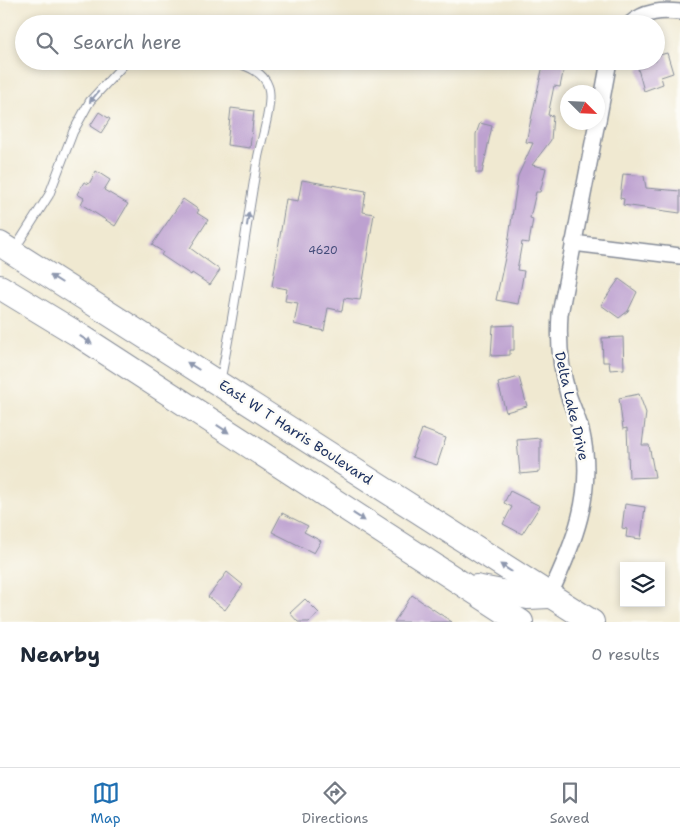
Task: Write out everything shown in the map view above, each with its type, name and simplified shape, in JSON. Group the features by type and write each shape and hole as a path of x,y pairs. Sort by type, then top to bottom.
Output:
{"main road":[{"name":"East W T Harris Boulevard","path":"6,248 592,622"},
{"path":"0,287 522,622"},
{"path":"460,582 490,591 528,597 549,596"}],"street":[{"path":"646,15 651,12 667,10 680,12"},
{"name":"Delta Lake Drive","path":"604,85 607,70"},
{"name":"Delta Lake Drive","path":"549,596 575,537 586,486 586,459 582,432 561,370 558,341 560,314 595,130"},
{"path":"573,243 680,256"}],"lane":[{"path":"6,248 49,195 73,132 90,101 119,70"},
{"path":"220,383 236,302 240,267 269,100 269,87 262,76 254,70"}],"building":[{"path":"667,53 673,73 661,77 663,84 644,91 638,70 665,70 665,54"},
{"path":"542,70 564,70 560,87 554,86 548,115 553,116 551,140 532,165 546,168 540,192 536,192 530,218 533,219 529,243 522,242 517,270 524,271 518,304 496,300 508,244 518,176 533,143 526,142"},
{"path":"231,108 254,111 250,148 227,145"},
{"path":"99,112 110,119 101,133 90,126"},
{"path":"480,123 492,126 482,173 476,173 476,134"},
{"path":"96,171 110,180 104,190 128,204 115,226 81,204 84,198 77,194 84,182 89,184"},
{"path":"623,174 644,176 646,188 680,191 680,213 623,205 624,199 620,198"},
{"path":"302,180 366,191 363,212 374,214 360,300 344,298 342,311 328,308 324,331 294,324 298,303 285,301 287,289 272,286 286,199 298,201"},
{"path":"183,199 199,210 197,213 208,220 190,248 220,270 210,285 161,255 163,252 152,245"},
{"path":"619,279 637,292 628,311 619,318 601,305"},
{"path":"514,325 514,350 510,350 510,355 491,356 493,326"},
{"path":"623,337 624,369 610,370 609,362 603,362 602,338"},
{"path":"519,377 527,406 506,412 498,383"},
{"path":"639,394 646,413 642,445 649,445 655,477 629,478 627,428 623,429 619,398"},
{"path":"422,429 446,438 437,465 412,457"},
{"path":"540,438 540,472 520,474 517,440"},
{"path":"510,491 540,506 522,534 503,524 512,507 504,503"},
{"path":"625,504 645,507 641,539 626,537 627,529 622,528"},
{"path":"282,513 308,526 304,532 321,541 314,553 272,532"},
{"path":"227,572 243,585 225,610 208,597"},
{"path":"412,595 452,622 394,622"},
{"path":"305,599 319,613 309,622 298,622 290,613"}]}
